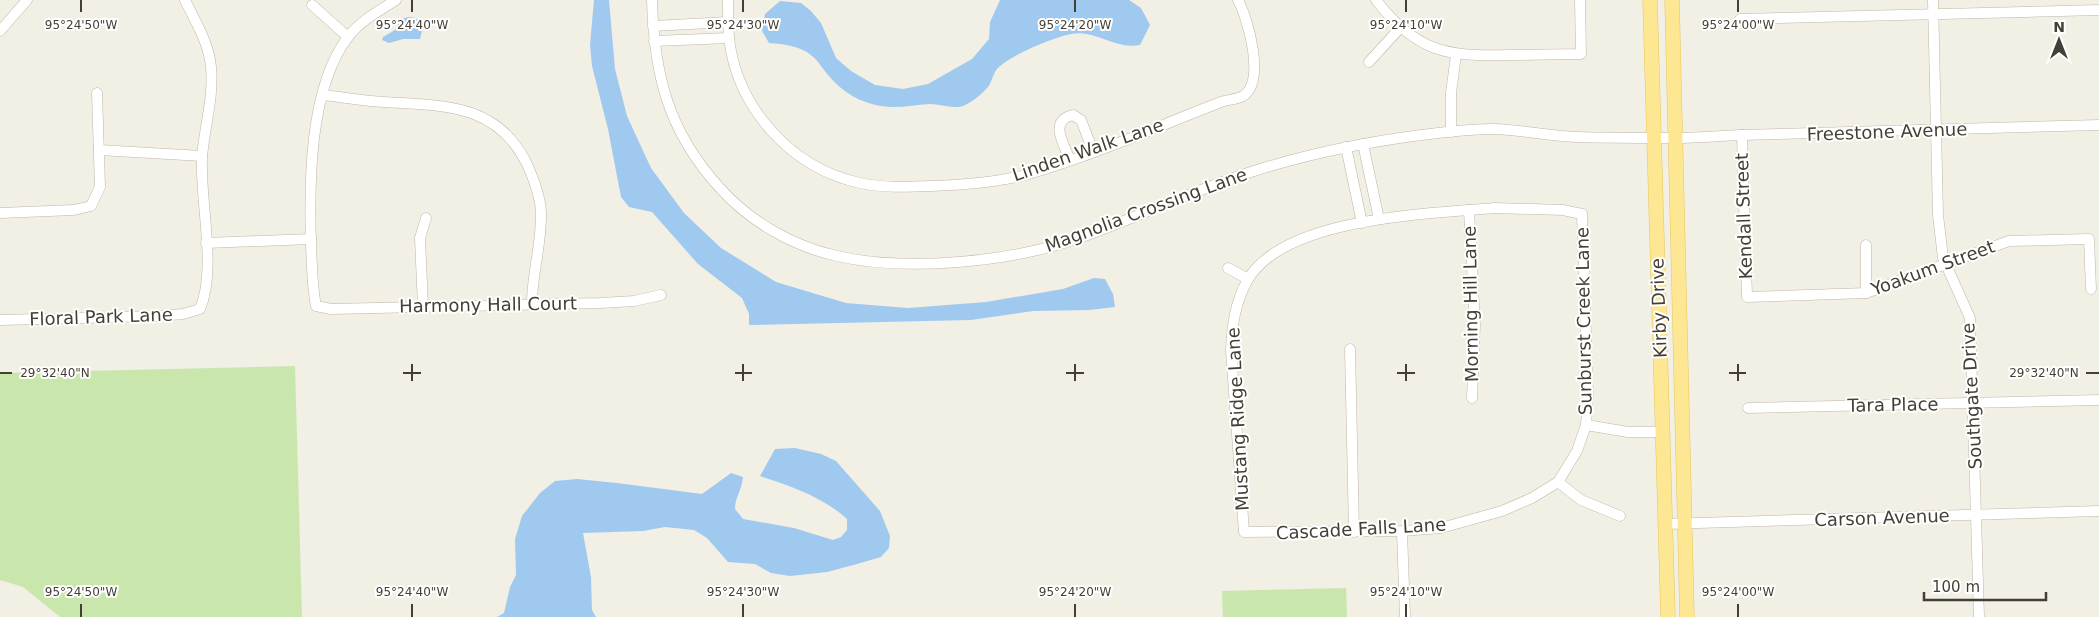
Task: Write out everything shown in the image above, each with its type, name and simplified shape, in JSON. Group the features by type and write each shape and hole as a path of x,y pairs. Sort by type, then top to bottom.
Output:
{"main road":[{"name":"Kirby Drive","path":"1650,0 1668,617"},
{"name":"Kirby Drive","path":"1672,0 1687,617"}],"street":[{"path":"0,30 27,0"},
{"path":"184,0 207,47 211,66 211,90 202,156 206,243 311,239 311,156 323,95 332,66 348,36 396,0"},
{"name":"Magnolia Crossing Lane","path":"652,0 654,41 661,84 676,125 702,168 731,201 760,223 791,241 833,256 866,262 950,262 984,259 1031,251 1078,239 1193,192 1256,170 1363,144 1451,132 1497,129 1577,137 1675,138"},
{"name":"Linden Walk Lane","path":"728,0 729,38 743,90 768,127 805,161 841,178 860,183 896,187 978,184 1025,175 1070,160 1220,102 1243,96 1252,84 1254,56 1249,29 1238,0"},
{"path":"1376,0 1400,28 1423,43 1456,55 1582,54 1580,0"},
{"name":"Southgate Drive","path":"1933,0 1938,215 1946,263 1970,318 1979,617"},
{"path":"312,5 348,36"},
{"path":"1740,20 2099,10"},
{"path":"653,26 728,22"},
{"path":"1369,62 1400,28"},
{"path":"654,41 729,38"},
{"path":"1451,132 1451,93 1456,55"},
{"path":"0,213 74,210 91,206 100,187 97,93"},
{"path":"323,95 382,102 444,105 491,122 506,132 519,149 529,168 541,210 541,222 532,279 532,303"},
{"path":"1070,160 1059,128 1060,121 1065,117 1073,115 1081,120 1093,151"},
{"name":"Freestone Avenue","path":"1675,138 2099,125"},
{"name":"Kendall Street","path":"1742,135 1747,297"},
{"path":"1363,144 1379,220"},
{"path":"1346,147 1362,223"},
{"path":"99,150 202,156"},
{"name":"Sunburst Creek Lane","path":"1469,210 1522,208 1582,214 1588,397 1586,425 1577,451 1558,482"},
{"path":"1228,268 1248,279 1269,258 1290,243 1312,234 1379,220 1469,210"},
{"name":"Morning Hill Lane","path":"1469,210 1475,325 1472,398"},
{"path":"423,307 420,238 426,218"},
{"name":"Harmony Hall Court","path":"311,239 313,292 316,306 331,309 532,303 601,303 660,295"},
{"name":"Yoakum Street","path":"1747,297 1866,293 2009,241 2089,239 2092,289"},
{"name":"Floral Park Lane","path":"0,320 192,313 200,309 205,299 206,243"},
{"path":"1866,245 1866,293"},
{"name":"Mustang Ridge Lane","path":"1244,532 1232,350 1232,323 1238,302 1248,279"},
{"path":"1350,350 1354,532"},
{"name":"Tara Place","path":"1748,408 2099,400"},
{"path":"1586,425 1628,432 1662,432"},
{"path":"1558,482 1581,500 1620,516"},
{"name":"Cascade Falls Lane","path":"1244,532 1354,532 1441,528 1474,520 1532,498 1558,482"},
{"name":"Carson Avenue","path":"1665,524 2099,511"},
{"path":"1402,531 1405,617"}],"green space":[{"path":"295,366 302,617 60,617 23,587 0,580 0,373"},
{"path":"1346,588 1347,617 1223,617 1222,591"}],"water":[{"path":"594,0 609,0 615,69 627,116 651,168 684,213 721,248 776,282 846,303 908,308 986,302 1063,289 1094,278 1105,279 1113,294 1115,307 1089,310 1033,311 971,320 749,325 749,314 742,298 698,264 652,212 629,207 621,197 608,129 592,66 590,45"},
{"path":"1000,0 1129,0 1141,8 1150,25 1140,45 1122,45 1089,34 1080,33 1063,36 1033,47 1005,62 995,72 988,87 983,92 969,103 958,107 930,104 887,107 866,102 852,96 834,82 817,60 808,53 792,46 769,43 762,31 765,14 780,1 801,3 821,23 836,58 851,71 875,85 903,89 928,84 972,59 989,39 990,22"},
{"path":"416,18 423,26 420,39 403,39 389,43 382,40 383,37 395,30 401,19"},
{"path":"795,448 821,454 836,461 880,511 890,536 889,548 881,557 827,572 790,576 771,573 755,564 728,562 707,538 694,530 665,527 643,531 583,533 591,577 592,610 596,617 497,617 504,613 510,587 516,575 515,539 522,516 540,493 555,481 577,479 702,494 731,473 743,477 735,509 743,519 794,528 833,540 841,537 847,530 847,519 838,511 806,493 760,476 775,449"}]}
